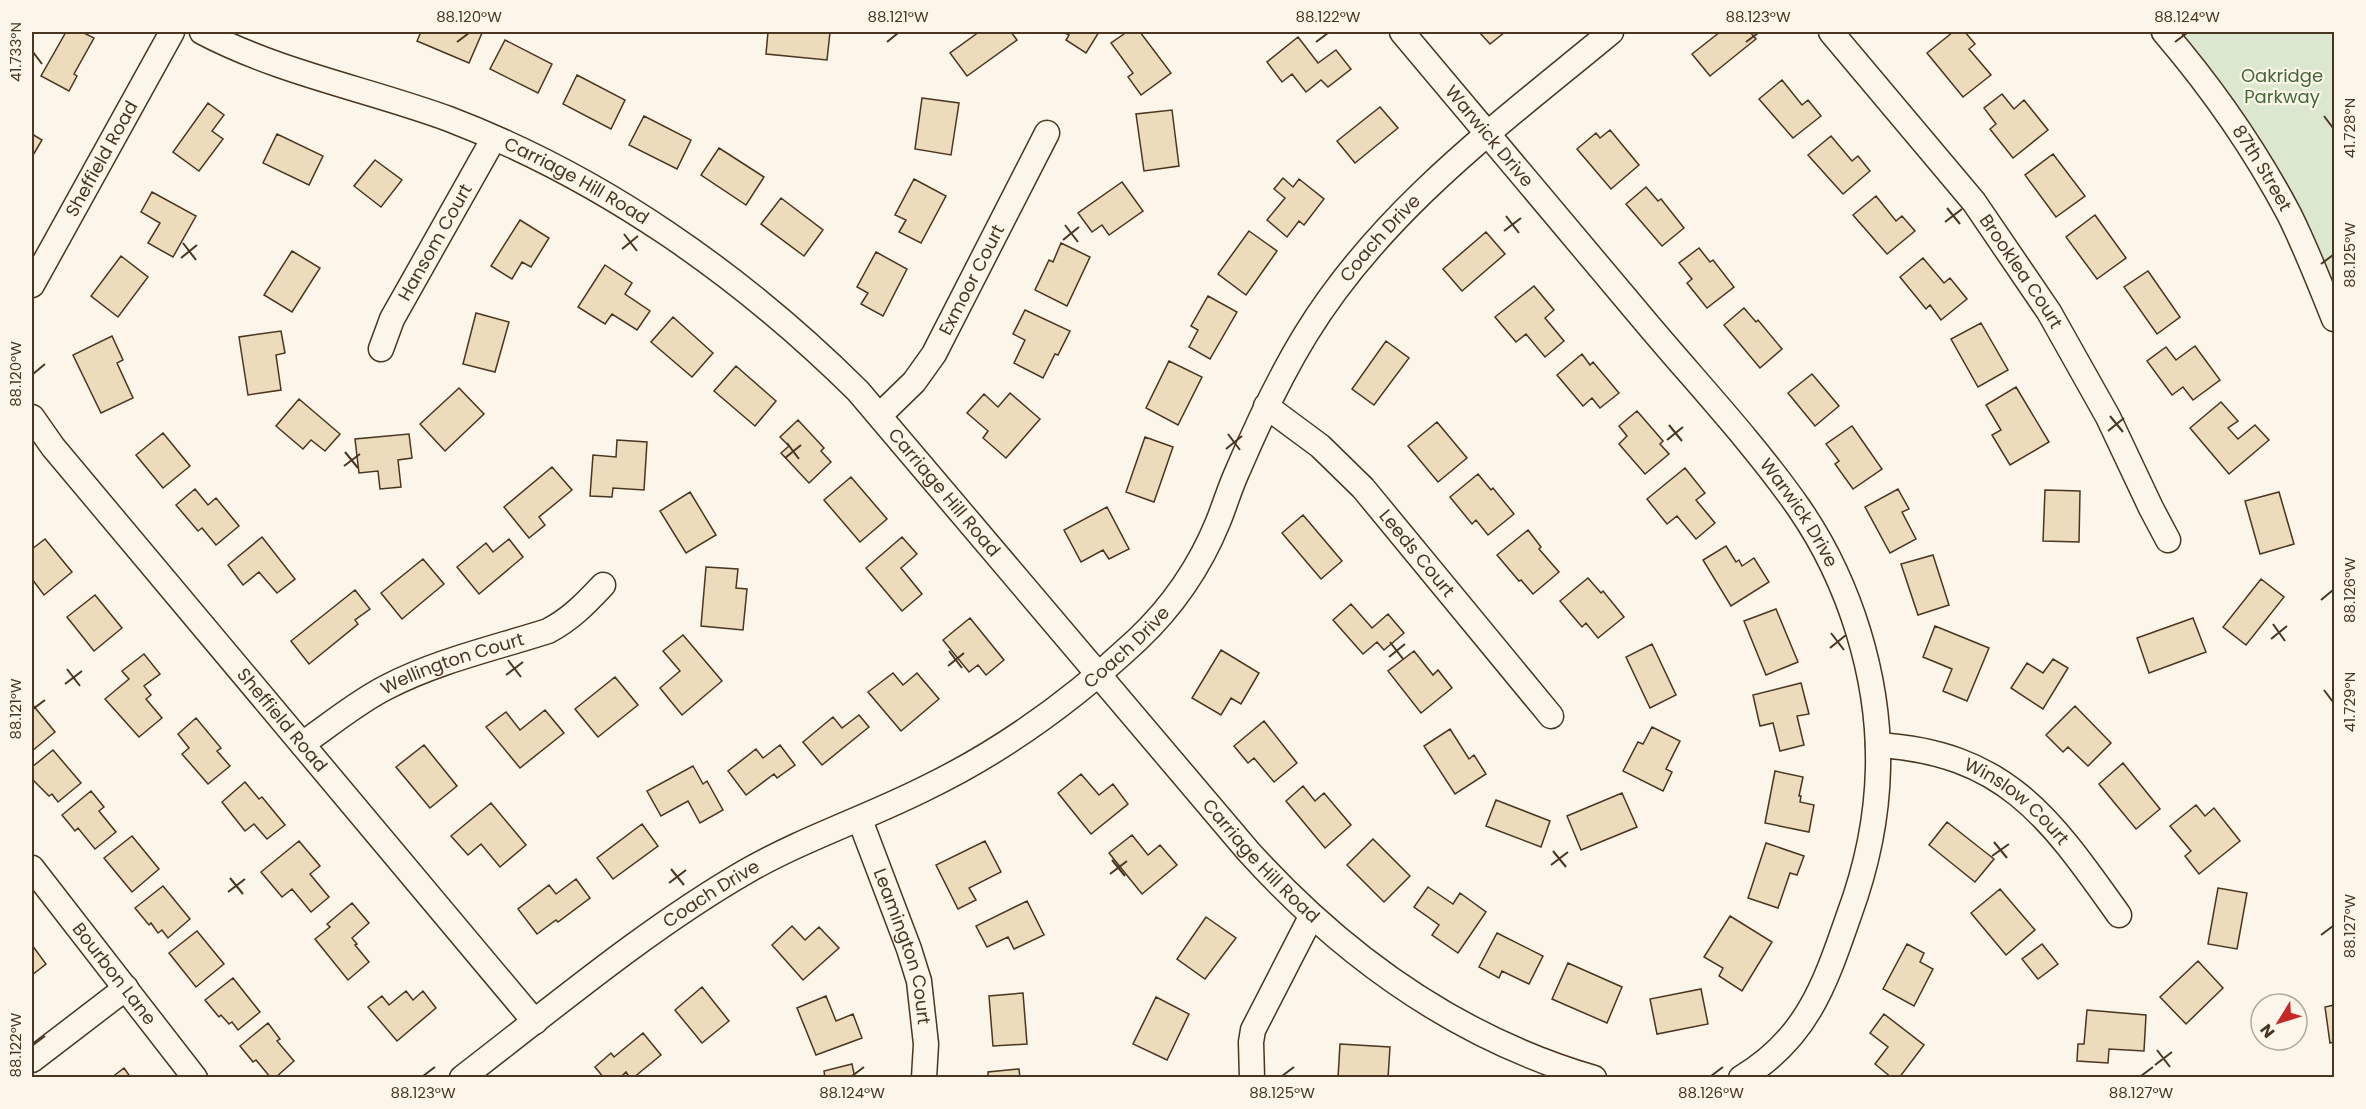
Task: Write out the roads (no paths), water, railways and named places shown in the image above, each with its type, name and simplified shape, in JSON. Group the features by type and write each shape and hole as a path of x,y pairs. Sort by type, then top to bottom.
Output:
{"street":[{"name":"Sheffield Road","path":"32,283 172,32"},
{"name":"Carriage Hill Road","path":"202,32 293,71 449,119 494,138 602,193 664,230 698,254 799,335 880,415 1248,851 1311,917 1367,963 1424,1001 1461,1022 1510,1046 1594,1077"},
{"name":"Warwick Drive","path":"1402,32 1763,461 1803,516 1834,572 1860,640 1873,696 1878,745 1878,771 1864,868 1844,931 1820,993 1785,1046 1762,1065 1741,1077"},
{"name":"Coach Drive","path":"462,1077 652,933 713,891 800,843 860,820 932,786 996,749 1059,706 1140,637 1176,597 1196,567 1219,521 1266,406 1310,329 1372,245 1418,195 1611,32"},
{"name":"Brooklea Court","path":"1831,32 1974,202 2044,304 2108,417 2168,540"},
{"name":"87th Street","path":"2164,32 2226,110 2258,161 2289,215 2334,320"},
{"name":"Exmoor Court","path":"880,415 914,382 938,346 1047,133"},
{"name":"Hansom Court","path":"381,349 392,319 494,138"},
{"name":"Leeds Court","path":"1266,406 1320,446 1363,488 1551,716"},
{"name":"Sheffield Road","path":"32,417 53,447 535,1022"},
{"name":"Wellington Court","path":"303,744 365,699 419,672 548,631 563,623 603,585"},
{"name":"Winslow Court","path":"1878,745 1904,747 1951,757 1975,766 1999,779 2030,804 2062,839 2119,915"},
{"name":"Leamington Court","path":"860,820 919,981 926,1044 924,1077"},
{"name":"Bourbon Lane","path":"32,868 195,1077"},
{"path":"1252,1077 1252,1030 1311,917"},
{"path":"32,1060 126,988"}],"park label":[{"name":"Oakridge Parkway","path":"2282,86"}]}
